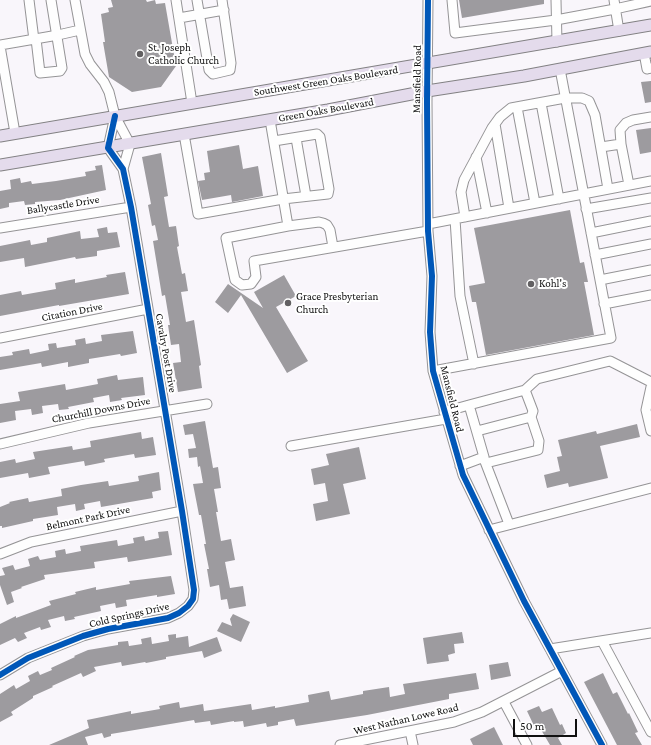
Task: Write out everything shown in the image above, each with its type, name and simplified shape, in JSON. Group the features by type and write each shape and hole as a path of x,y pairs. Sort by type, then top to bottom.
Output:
{"main road":[{"name":"Southwest Green Oaks Boulevard","path":"0,136 651,25"},
{"name":"Green Oaks Boulevard","path":"0,166 647,53"}],"street":[{"path":"29,0 40,73 60,71 62,68 58,35 51,0"},
{"path":"75,0 85,54 90,64 104,82 109,92 115,116 130,144"},
{"path":"176,0 192,103"},
{"path":"197,0 209,70 213,74 230,70 231,63 222,0"},
{"name":"Mansfield Road","path":"428,0 428,227 432,276 430,332 433,371 463,475 524,601 602,745"},
{"path":"452,0 455,33 556,20 614,5 651,1"},
{"path":"556,0 557,42"},
{"path":"614,5 618,31"},
{"path":"178,18 224,10"},
{"path":"15,133 5,102 0,46 80,30"},
{"path":"647,53 647,69 651,68"},
{"path":"433,371 611,338 560,69"},
{"path":"465,217 461,188 464,180 500,117 508,110 517,107 565,98 582,98 589,102 596,115 608,189"},
{"path":"541,103 559,199"},
{"path":"517,107 535,204"},
{"path":"108,148 115,116"},
{"path":"629,185 621,144 620,130 626,123 633,120 651,117"},
{"path":"270,120 288,226"},
{"path":"495,124 509,208"},
{"path":"184,134 198,214 283,199 328,194 329,189 320,137 317,134 274,142"},
{"path":"296,138 306,196"},
{"name":"Cavalry Post Drive","path":"123,169 130,144"},
{"path":"601,147 621,144"},
{"name":"Cavalry Post Drive","path":"108,148 123,169 131,207 182,510 194,590 193,599"},
{"path":"476,158 487,213"},
{"path":"333,247 330,230 327,225 319,222 249,232 226,238 235,280 242,285 251,284 256,277 254,261 333,247 428,227 455,219 651,181"},
{"path":"586,209 651,198"},
{"name":"Ballycastle Drive","path":"0,228 131,207"},
{"path":"455,219 460,296 474,364"},
{"path":"591,233 651,221"},
{"path":"595,255 651,244"},
{"path":"600,280 651,270"},
{"path":"604,304 651,295"},
{"name":"Citation Drive","path":"0,338 148,309"},
{"path":"291,446 445,415 469,406 525,390 537,379 610,361 651,382"},
{"path":"651,387 646,410 651,431"},
{"path":"460,466 538,450 539,442 531,417 533,411 525,390"},
{"name":"Churchill Downs Drive","path":"0,444 89,423 207,404"},
{"path":"469,406 485,460 509,524"},
{"path":"476,431 531,417"},
{"path":"489,530 651,488"},
{"name":"Belmont Park Drive","path":"0,554 31,542 182,510"},
{"name":"Cold Springs Drive","path":"0,675 28,658 83,636 108,629 168,618 179,613 188,606 193,599"},
{"path":"550,649 651,633"},
{"path":"602,640 651,732"},
{"name":"West Nathan Lowe Road","path":"340,745 454,722 504,702 562,671"},
{"path":"504,702 527,745"},
{"path":"410,731 413,745"}],"building":[{"name":"St. Joseph Catholic Church","path":"111,0 146,0 147,2 155,0 156,4 165,3 176,66 161,87 132,92 109,77 103,42 105,42 101,14 109,12 108,8 113,7"},
{"path":"459,0 544,0 544,4 462,18"},
{"path":"651,81 651,102 645,103 641,82"},
{"path":"651,128 651,152 640,154 636,130"},
{"path":"239,145 243,169 258,166 263,196 232,202 231,195 202,200 198,181 205,180 204,173 210,172 207,151"},
{"path":"161,153 168,196 164,197 169,227 176,226 179,246 177,247 182,274 185,273 188,291 181,292 186,322 194,320 201,365 199,366 202,388 178,392 173,363 181,362 179,344 171,345 168,325 170,325 165,295 162,296 153,241 158,240 155,225 152,226 148,205 151,204 142,157"},
{"path":"102,165 106,190 60,200 35,202 35,204 25,205 24,201 9,203 9,207 0,209 0,191 11,189 10,180 20,178 21,183 31,181 32,184 56,181 86,176 85,172 96,170 95,166"},
{"name":"Kohl's","path":"570,210 580,263 584,262 588,282 584,282 594,335 486,355 476,302 472,302 469,286 485,283 474,228"},
{"path":"107,227 108,233 117,232 120,247 97,251 97,256 76,259 75,257 25,267 24,258 0,262 0,246 30,240 31,245 47,242 47,238 80,231 81,239 99,237 97,229"},
{"path":"125,272 129,294 0,316 0,295 21,291 22,295 56,289 55,283 75,279 75,283"},
{"path":"284,275 296,296 276,307 308,361 287,373 241,295 228,313 215,302 228,284 263,308 254,292"},
{"path":"133,331 137,353 89,359 89,363 68,367 68,362 42,367 41,363 0,370 0,357 13,355 12,352 29,349 30,354 49,350 48,344 56,343 57,348 76,345 75,340 85,338 86,344 102,341 101,335"},
{"path":"117,375 118,380 143,377 145,395 121,398 122,400 110,402 109,395 93,398 94,402 68,407 69,409 59,410 58,404 42,406 43,413 32,415 31,409 15,411 16,420 0,423 0,404 20,401 18,392 65,384 66,390 98,384 97,379"},
{"path":"205,421 213,468 218,467 221,488 214,489 221,541 231,539 235,560 225,562 230,588 243,586 246,606 229,609 227,599 221,600 219,585 210,587 207,569 209,569 204,544 206,544 201,515 199,515 193,484 203,483 200,466 198,467 197,457 189,458 188,449 196,448 193,434 185,435 183,425"},
{"path":"637,424 640,437 600,446 608,478 569,487 568,483 547,488 544,475 560,471 557,457 562,456 558,440 596,431 597,434"},
{"path":"141,432 142,439 153,437 156,455 135,458 134,454 104,459 105,462 85,466 84,461 48,467 50,474 29,478 28,473 0,478 0,462 15,459 16,463 35,459 33,452 72,446 73,450 91,447 90,441"},
{"path":"359,447 366,479 343,484 350,514 316,521 313,504 328,501 325,483 314,485 311,469 329,465 326,454"},
{"path":"159,472 161,490 152,492 153,498 101,507 100,501 84,504 85,509 76,511 75,504 57,507 58,515 33,519 33,521 2,528 2,526 0,526 0,507 10,503 9,502 28,498 29,502 62,496 61,489 81,485 108,481 109,486 139,481 138,476"},
{"path":"168,531 172,555 128,562 127,557 94,562 95,568 44,575 45,579 11,592 14,602 7,605 0,585 0,576 5,575 2,568 13,565 15,570 30,566 28,559 38,556 40,560 56,557 55,551 65,549 66,554 81,551 80,546 117,540 118,546 134,543 133,538 144,536 145,541 159,538 158,532"},
{"path":"171,576 175,594 126,600 127,606 116,608 115,603 100,606 101,611 74,617 75,619 65,621 64,616 48,620 51,627 41,630 40,627 24,633 27,638 18,642 15,638 0,645 0,624 16,616 16,618 51,605 49,601 76,594 75,592 96,587 96,590 130,584 129,581"},
{"path":"233,614 250,622 241,642 217,631 222,622 232,626 230,619"},
{"path":"462,632 464,643 454,644 455,653 448,655 449,661 427,664 423,638"},
{"path":"176,634 176,638 188,636 189,647 217,637 222,651 204,658 202,651 166,657 166,659 146,663 122,666 121,662 94,667 96,671 83,677 81,673 33,696 33,698 11,712 13,715 0,722 0,694 14,685 16,689 30,681 28,676 38,671 40,675 52,670 51,668 88,650 118,645 118,642 128,641 129,646 142,644 141,639 151,637 152,644 169,641 168,635"},
{"path":"508,662 511,676 491,680 489,665"},
{"path":"476,673 479,689 449,694 449,699 367,715 296,726 294,719 278,722 278,725 267,727 266,723 244,727 243,721 211,725 210,721 195,723 194,720 111,734 111,736 104,738 102,733 85,737 88,745 49,745 89,728 87,720 131,711 131,714 160,709 159,706 179,702 180,708 203,704 204,711 251,704 252,710 275,706 275,708 309,702 308,695 329,691 331,700 363,694 363,691 389,687 390,697 405,694 403,684"},
{"path":"603,673 613,694 617,692 628,714 629,713 638,732 635,733 642,745 617,745 584,682"},
{"path":"539,706 542,712 552,708 560,725 562,724 566,733 558,738 562,745 550,745 540,728 536,730 527,711"},
{"path":"494,727 503,745 473,745 470,739"}],"cycle path":[{"path":"428,0 428,231 432,276 430,332 433,371 463,475 524,601 602,745"},
{"path":"0,675 28,658 83,636 108,629 168,618 179,613 188,606 193,599 194,590 182,511 131,207 123,169 108,148 115,116"}],"place":[{"name":"St. Joseph Catholic Church","path":"140,54"},
{"name":"Kohl's","path":"531,284"},
{"name":"Grace Presbyterian Church","path":"288,303"}]}
